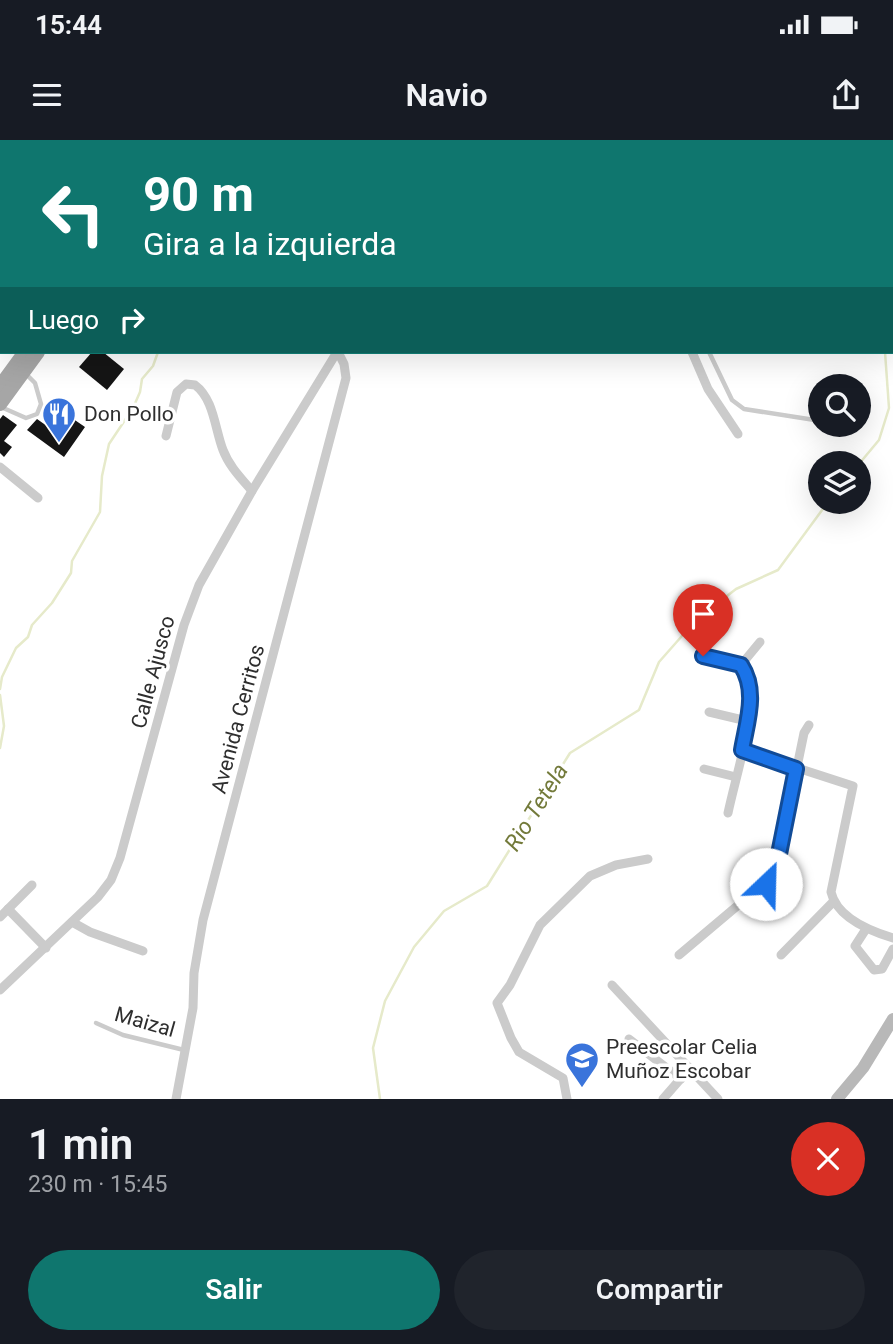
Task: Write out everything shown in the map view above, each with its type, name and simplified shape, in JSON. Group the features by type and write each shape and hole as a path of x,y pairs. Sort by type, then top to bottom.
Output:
{"main road":[{"path":"0,386 24,354"},
{"path":"0,405 36,354"}],"street":[{"name":"Calle Ajusco","path":"0,990 98,897 111,880 189,608 198,585 336,354"},
{"name":"Avenida Cerritos","path":"176,1099 193,1008 197,952 203,920 346,378 344,364 338,354"},
{"path":"693,354 708,389 738,435"},
{"path":"166,436 177,392 186,384 195,385 205,396 223,452 235,472 252,491"},
{"path":"0,467 38,498"},
{"path":"741,665 760,642"},
{"path":"703,656 741,665 748,676 751,691 728,813"},
{"path":"709,712 747,721"},
{"path":"679,955 775,874 804,733 809,725"},
{"path":"742,750 853,786 831,892 833,902 866,929 893,938"},
{"path":"704,769 736,776"},
{"path":"567,1099 563,1078 519,1052 497,1003 527,956 540,925 580,886 599,871 648,859"},
{"path":"0,918 32,885"},
{"path":"781,955 833,902"},
{"path":"8,909 46,948"},
{"path":"72,922 90,932 143,951"},
{"path":"866,929 855,946 874,970 882,969 893,949"},
{"path":"612,985 718,1099"},
{"path":"837,1099 889,1039 893,1019"},
{"path":"629,1038 681,1079"},
{"path":"663,1099 690,1068"}],"lane":[{"path":"710,354 732,400 744,409 808,419"},
{"path":"0,405 26,418 37,414 41,404 35,383 23,372"},
{"name":"Maizal","path":"96,1023 123,1035 185,1050"}],"building":[{"path":"90,354 105,354 124,369 107,390 79,367"},
{"name":"Don Pollo","path":"66,414 85,427 64,457 27,430 37,419 54,431"},
{"path":"3,415 17,425 4,441 12,447 4,457 0,453 0,419"}],"waterway":[{"path":"0,689 2,677 16,648 28,637 32,625 52,603 71,573 72,561 100,512 102,476 109,444 133,408 142,379 153,366 157,354"},
{"name":"Rio Tetela","path":"870,451 879,440 889,408 885,354"},
{"name":"Rio Tetela","path":"380,1099 373,1048 385,1001 414,947 444,911 487,886 570,753 639,710 659,662 696,620 736,589 778,570 819,514"},
{"path":"0,695 4,726 0,748"}],"place":[{"name":"Don Pollo","path":"59,444"},
{"name":"Preescolar Celia Muñoz Escobar","path":"582,1089"}],"route":[{"path":"703,656 741,665 748,676 751,691 742,750 796,769 775,874 766,884"}]}
